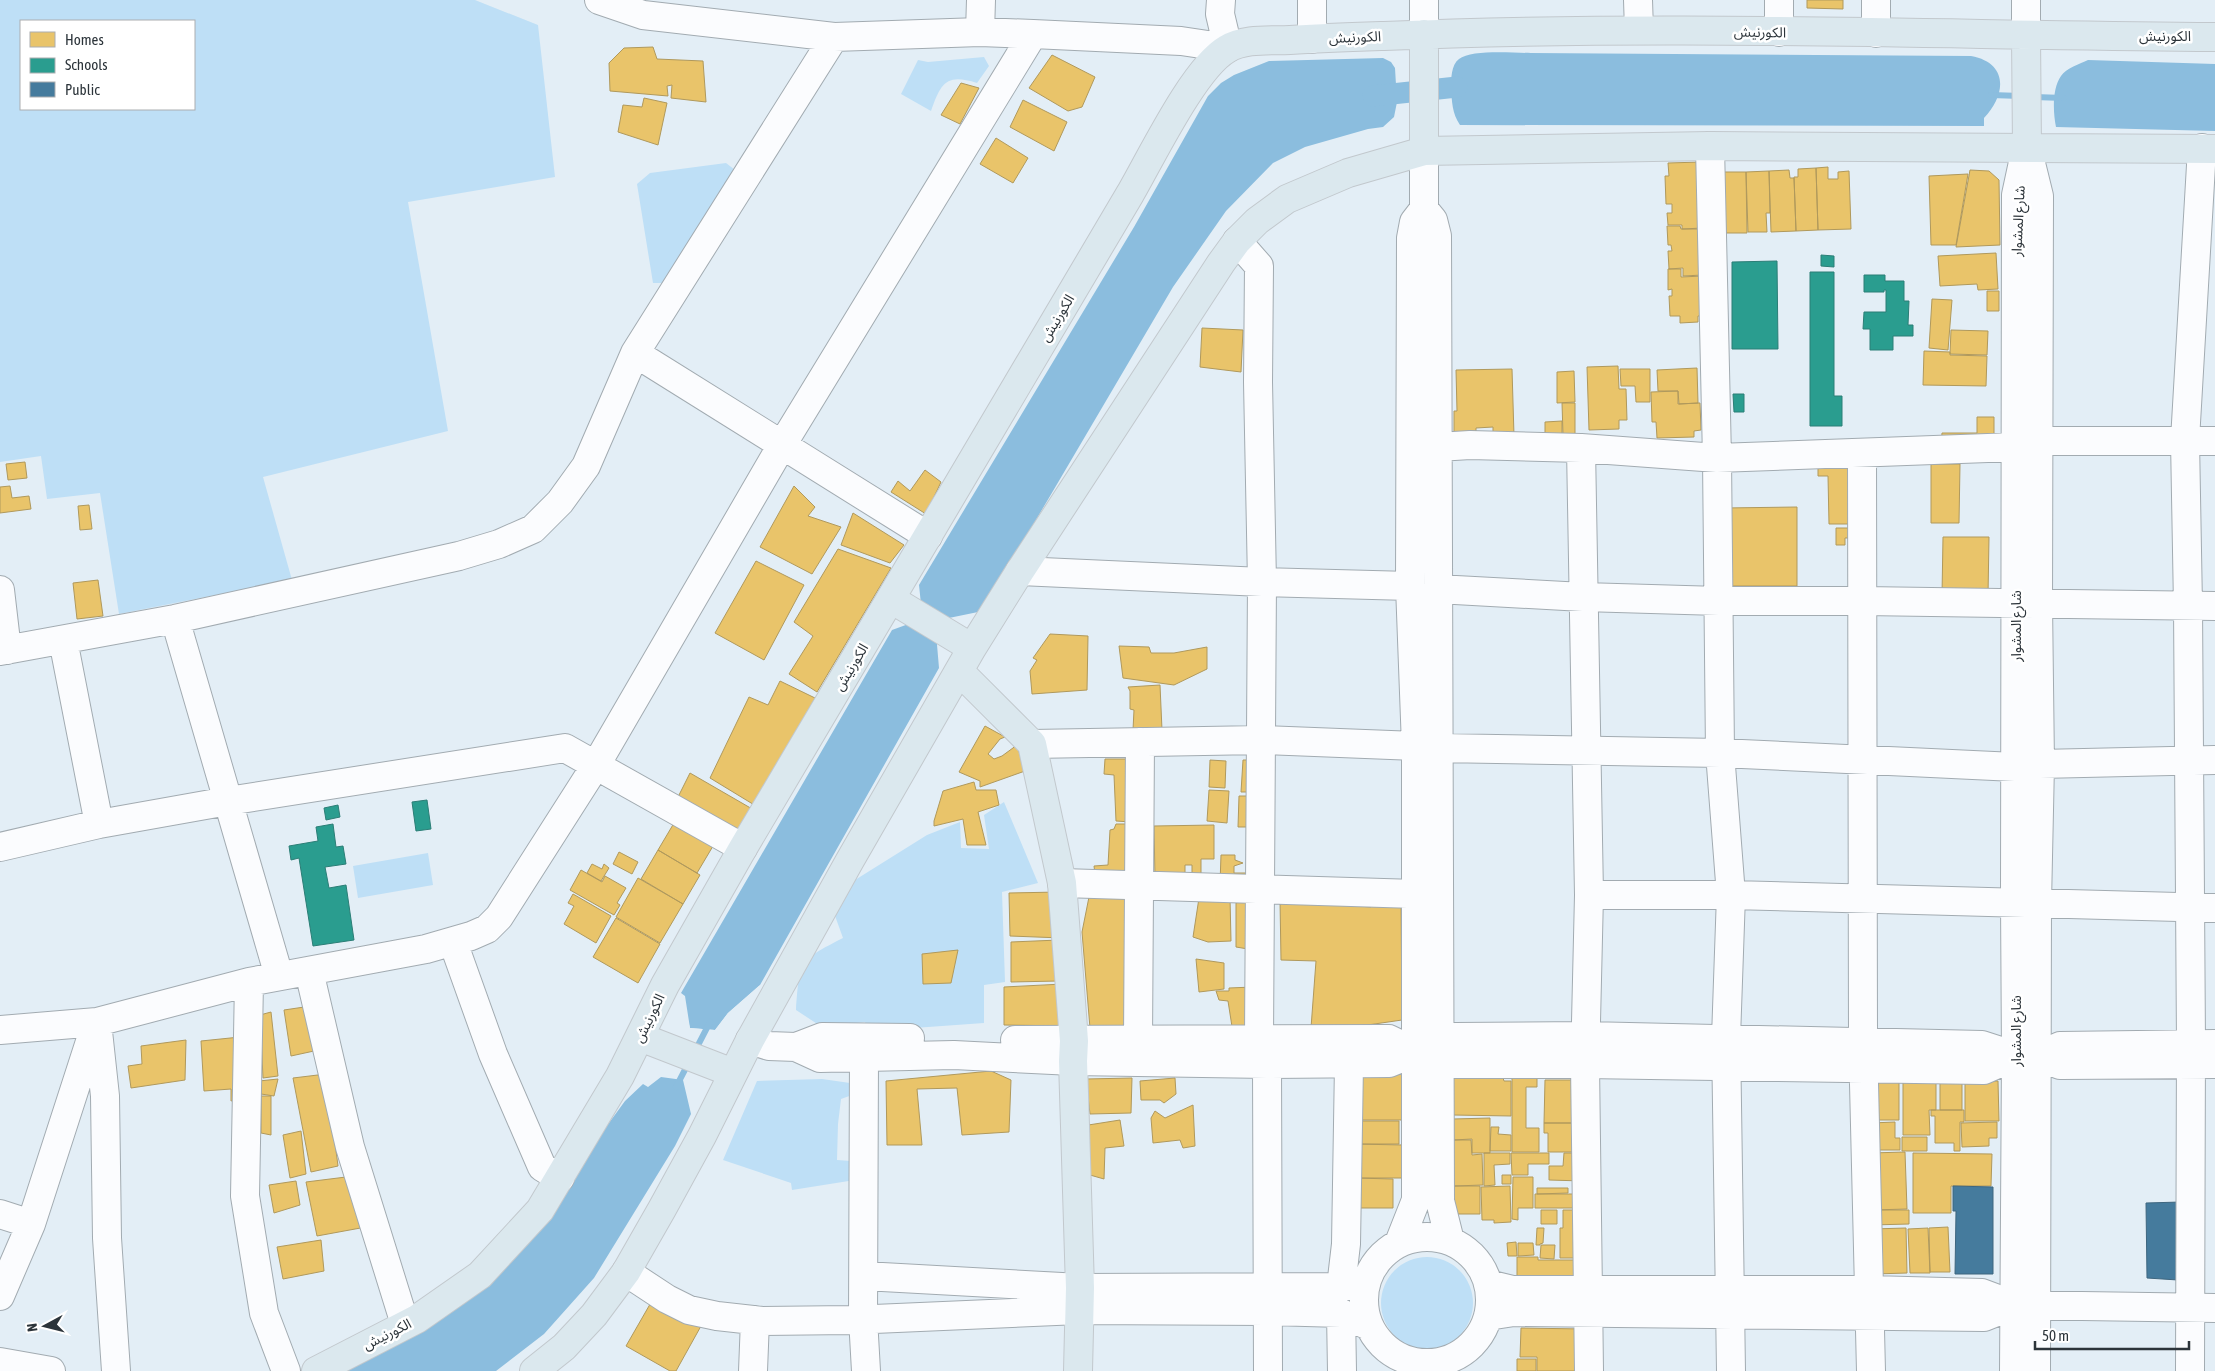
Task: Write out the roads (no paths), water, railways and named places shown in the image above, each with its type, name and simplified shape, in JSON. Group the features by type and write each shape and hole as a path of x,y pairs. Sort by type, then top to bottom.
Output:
{"main road":[{"name":"الكورنيش","path":"316,1371 417,1319 480,1274 540,1210 620,1076 649,1041 664,985 744,848 898,603 928,536 1130,194 1182,102 1210,62 1228,48 1248,42 1312,39 1424,45 1639,30 1876,33 2026,47 2215,37"},
{"path":"1424,45 1424,138"},
{"path":"2026,47 2027,137"},
{"path":"534,1371 564,1347 594,1315 626,1272 662,1209 727,1071 750,1040 963,653 1020,571 1201,293 1237,241 1257,222 1294,196 1424,138 1710,146 2027,137 2208,148"},
{"path":"898,603 963,653 1032,744 1062,883 1074,1051 1079,1299 1078,1371"},
{"path":"649,1041 727,1071"}],"street":[{"path":"599,0 643,16 834,37 980,32 1181,41 1228,48 1220,14 1221,0"},
{"path":"980,32 981,0"},
{"path":"1312,0 1312,39"},
{"path":"1424,0 1424,45"},
{"path":"1638,0 1639,30"},
{"path":"1779,0 1779,32"},
{"path":"1876,0 1876,33"},
{"path":"2026,0 2026,47"},
{"path":"0,1030 97,1022 249,982 426,949 453,942 487,929 499,917 596,765 782,445 1033,34"},
{"path":"0,590 3,650 174,619 459,556 499,544 533,529 560,502 586,466 635,353 834,37"},
{"name":"شارع المشوار","path":"2014,1371 2024,1305 2028,765 2027,444 2016,195 2027,137"},
{"path":"1399,1243 1416,1200 1427,1051 1427,747 1410,586 1411,238 1414,222 1424,209 1424,138"},
{"path":"1710,146 1717,458 1720,753 1731,895 1726,1038 1731,1371"},
{"path":"2190,1371 2203,1308 2202,606 2185,440 2208,148"},
{"path":"1424,209 1433,220 1436,236 1437,589 1416,894 1440,1201 1450,1241"},
{"path":"1237,241 1259,266 1258,382 1262,582 1259,1038"},
{"path":"635,353 928,536"},
{"path":"1438,447 1470,445 1581,448 1717,458 1862,453 2027,444 2215,441"},
{"path":"1581,448 1589,895 1585,1064 1589,1371"},
{"path":"1862,453 1864,1056 1871,1371"},
{"path":"1020,571 1262,582 1410,586"},
{"path":"1437,589 1583,598 2202,606"},
{"path":"174,619 279,976"},
{"path":"63,640 99,824"},
{"path":"1032,744 1261,740 1427,747 1720,753 2028,765 2202,760"},
{"path":"1138,1040 1140,742"},
{"path":"0,846 99,824 228,801 565,748 744,848"},
{"path":"1062,883 1416,894"},
{"path":"1589,895 1731,895 2202,908"},
{"path":"453,942 493,1054 542,1167 560,1178"},
{"path":"309,971 350,1147 405,1324"},
{"path":"249,982 245,1196 264,1313 286,1371"},
{"path":"0,1296 31,1224 97,1022"},
{"path":"97,1022 105,1096 107,1238 116,1371"},
{"path":"796,1047 822,1037 1267,1064 1349,1064 1389,1063 1427,1051 1455,1037 1586,1036 1726,1038 1864,1056"},
{"path":"750,1040 768,1046 796,1047 820,1058 1074,1051 1138,1040 1259,1038 1389,1039 1427,1051 1455,1064 1727,1066 1982,1045 2027,1056 2060,1046 2203,1054"},
{"path":"864,1057 863,1318 866,1371"},
{"path":"1267,1064 1268,1371"},
{"path":"1342,1371 1349,1295 1346,1244 1349,1064"},
{"path":"0,1214 31,1224"},
{"path":"1433,1237 1450,1241 1467,1251 1480,1266 1488,1284 1490,1300 1488,1316 1480,1335 1466,1350 1446,1366 1430,1364 1414,1366 1387,1349 1376,1339 1349,1295 1380,1257 1399,1243 1416,1238 1433,1237"},
{"path":"626,1272 667,1299 689,1310 717,1316 755,1320 851,1320 1079,1299 1268,1300 1349,1295 1364,1302 1369,1326"},
{"path":"864,1276 1079,1299"},
{"path":"1488,1284 1588,1302"},
{"path":"1488,1316 1588,1302 1870,1302 1984,1317 2024,1305 2203,1308"},
{"name":"شارع المشوار","path":"2024,1305 2036,1371"},
{"path":"753,1371 755,1320"},
{"path":"0,1362 51,1371"}],"waterway":[{"path":"1373,96 1457,87"},
{"path":"1991,95 2021,96"},
{"path":"2034,97 2064,98"},
{"path":"695,1051 710,1022"},
{"path":"676,1087 689,1062"}]}
